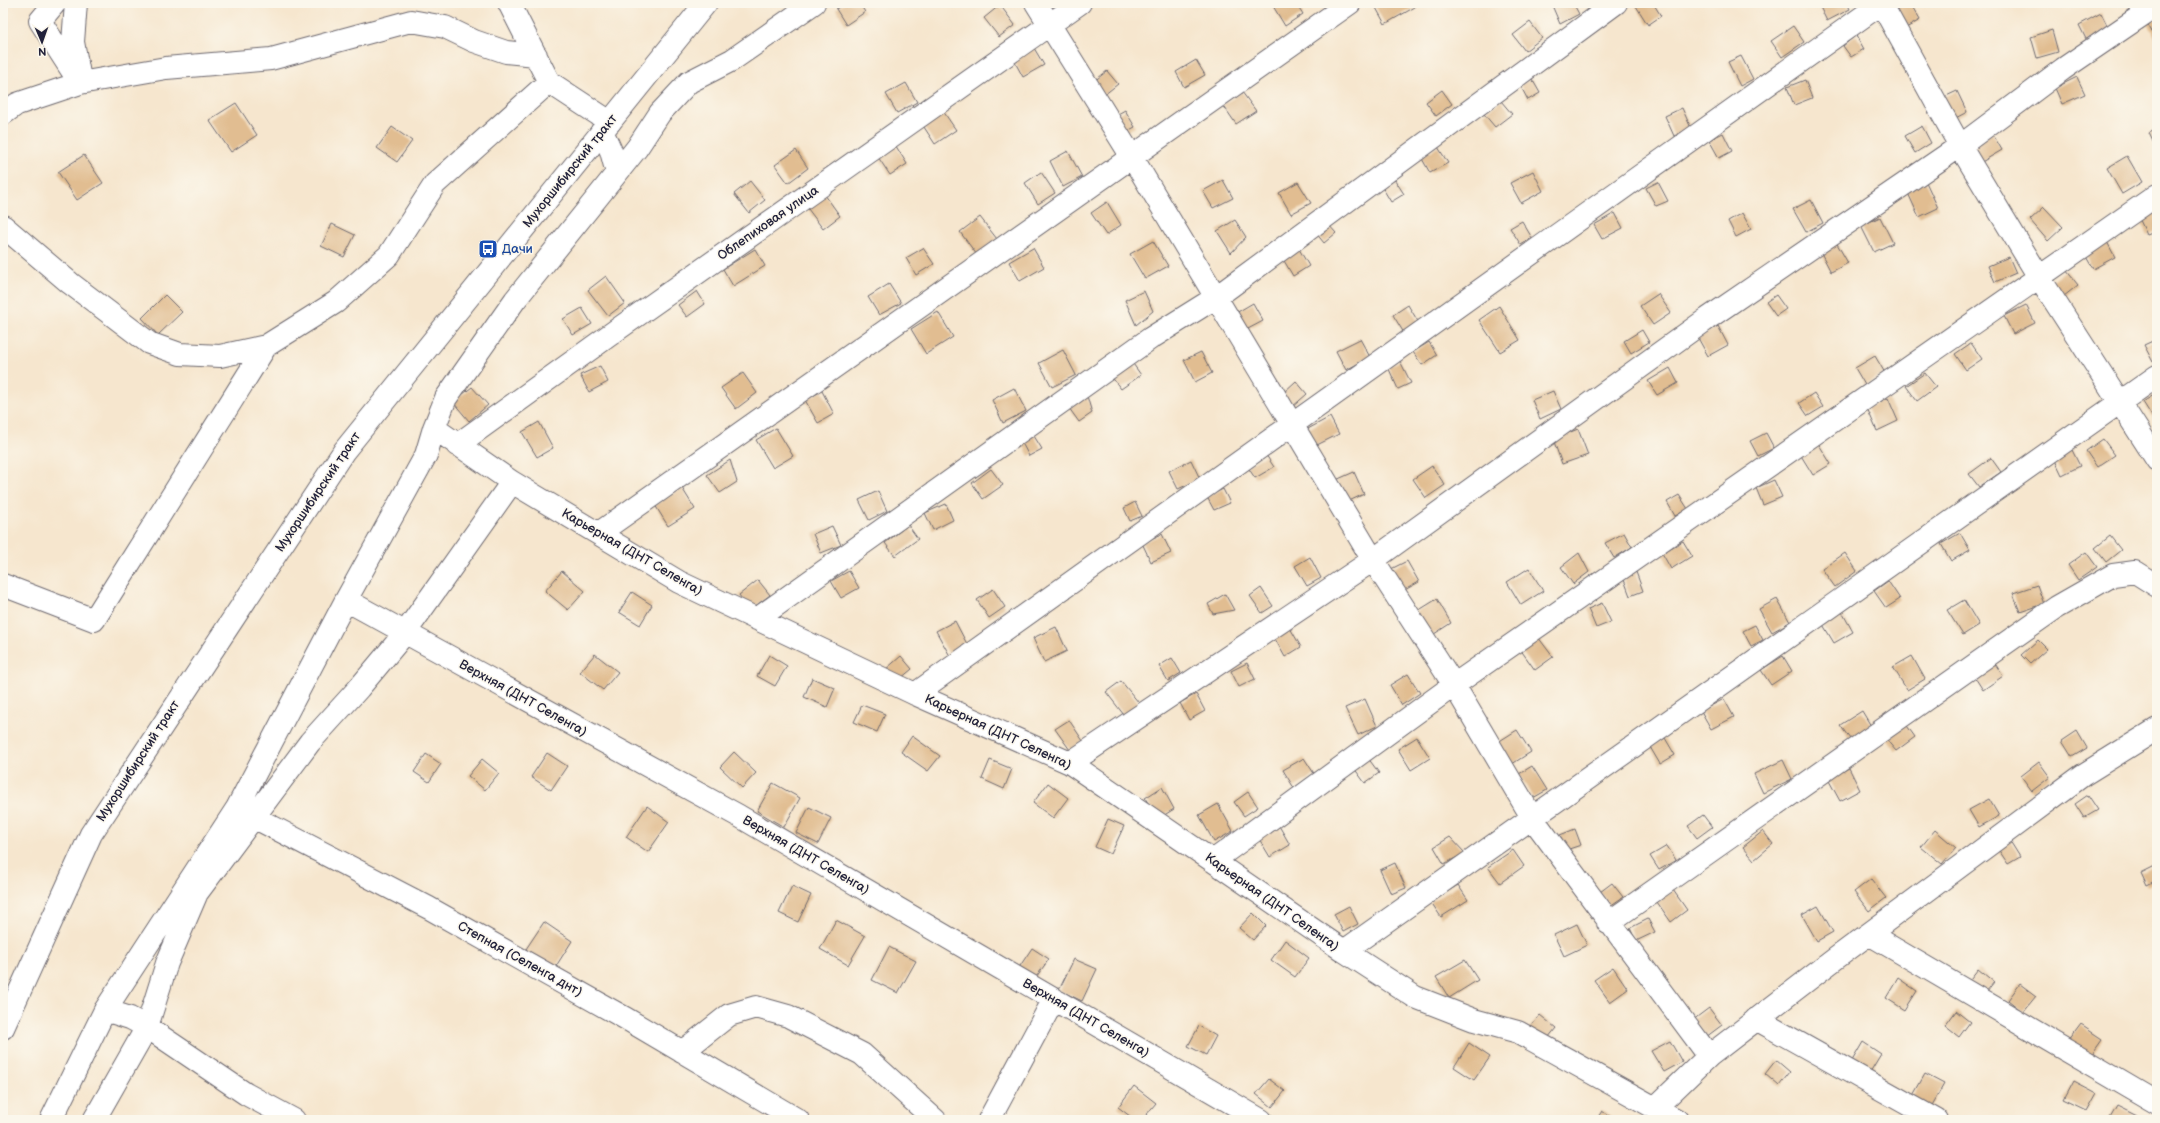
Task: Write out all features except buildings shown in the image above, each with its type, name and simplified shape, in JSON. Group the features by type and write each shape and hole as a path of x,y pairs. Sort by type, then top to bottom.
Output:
{"street":[{"path":"55,3 40,22 80,83"},
{"path":"76,3 73,42 80,83"},
{"path":"509,3 549,82 606,126 617,173"},
{"name":"Мухоршибирский тракт","path":"3,1028 91,834 344,451 706,3"},
{"path":"94,1120 147,1027 167,963 197,894 245,813 346,600 426,455 434,428 446,398 515,300 637,148 660,113 689,82 732,60 814,3"},
{"path":"1036,3 1132,157 1215,298 1374,560 1454,685 1533,819 1608,923 1709,1056"},
{"name":"Облепиховая улица","path":"457,445 624,325 1080,3"},
{"path":"599,533 1350,3"},
{"path":"757,619 1152,338 1215,298 1616,3"},
{"path":"915,694 1881,3 1960,146 2039,277 2157,460"},
{"path":"1070,763 1374,560 1707,319 1960,146 2063,69 2157,5"},
{"path":"3,114 17,104 80,83 166,68 272,59 411,21 445,27 474,41 506,52 536,55"},
{"path":"3,226 70,283 149,343 180,354 220,356 266,346 336,302 389,255 435,184 549,82"},
{"path":"1214,860 1454,685 2157,195"},
{"path":"3,585 94,620 266,346"},
{"path":"1344,951 1533,819 2157,376"},
{"name":"Карьерная (ДНТ Селенга)","path":"434,428 512,482 679,582 915,694 1070,763 1214,860 1344,951 1415,997 1474,1020 1518,1032 1677,1120"},
{"path":"51,1120 105,1010 245,813 359,688 405,633 512,482"},
{"path":"1608,923 2057,607 2113,575 2135,572 2157,586"},
{"name":"Верхняя (ДНТ Селенга)","path":"346,600 739,816 1261,1120"},
{"path":"1655,1108 1709,1056 1756,1019 2083,775 2157,729"},
{"name":"Степная (Селенга днт)","path":"245,813 429,908 798,1120"},
{"path":"1869,934 2157,1104"},
{"path":"989,1120 1054,999"},
{"path":"682,1052 729,1015 756,1007 788,1016 862,1054 935,1120"},
{"path":"105,1010 130,1018 147,1027 246,1094 294,1120"},
{"path":"1756,1019 1936,1120"}],"place":[{"name":"Дачи","path":"488,249"}]}
